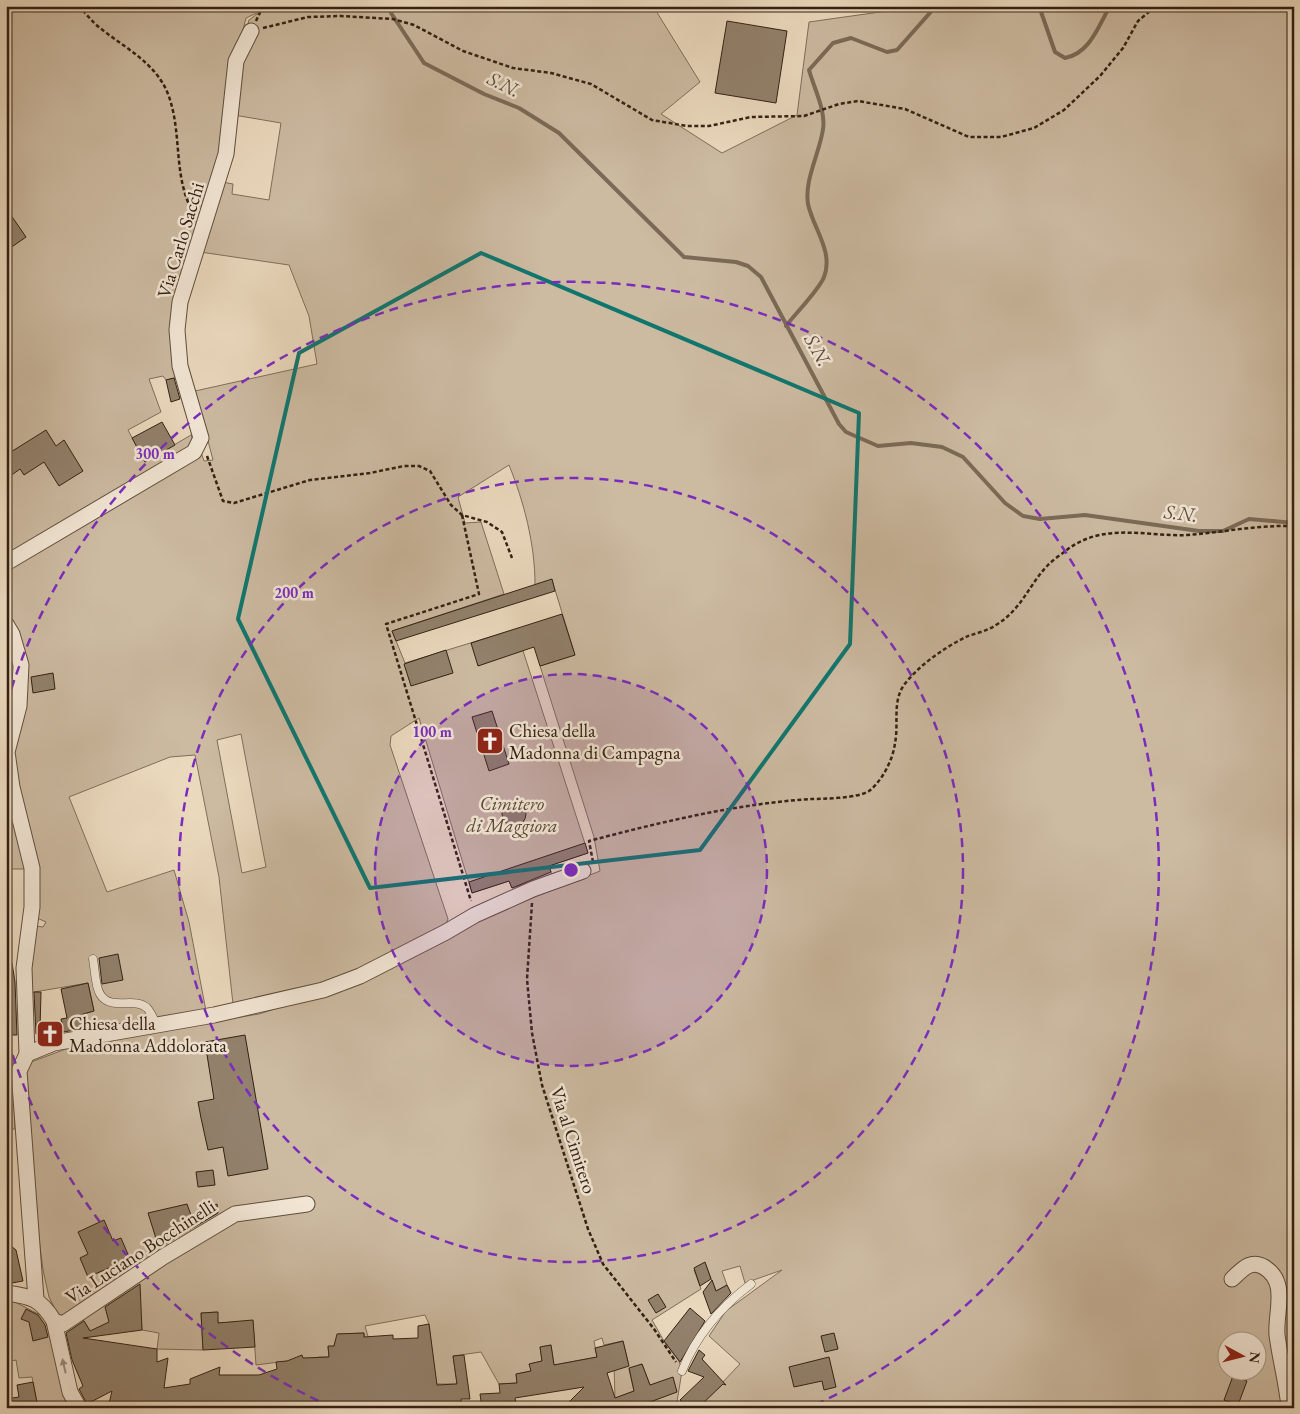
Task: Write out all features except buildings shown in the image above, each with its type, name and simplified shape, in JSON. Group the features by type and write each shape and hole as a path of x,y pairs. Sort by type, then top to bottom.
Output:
{"street":[{"name":"Via Carlo Sacchi","path":"202,438 180,366 177,330 180,302 226,154 236,61 252,31"},
{"path":"6,563 194,452 202,438"},
{"path":"6,624 12,634 21,665 19,706 7,752 12,787 32,868 32,907 24,968 27,1054 19,1071 36,1299"},
{"path":"27,1054 54,1044 274,1003 323,990 360,976 475,915 533,889 583,871"},
{"name":"Via Luciano Bocchinelli","path":"6,1293 36,1299 46,1308 54,1321 63,1324 163,1257 235,1214 249,1210 307,1204"},
{"path":"1232,1279 1247,1265 1258,1264 1271,1271 1280,1289 1276,1325 1288,1408"},
{"path":"54,1321 70,1392 79,1408"}],"lane":[{"path":"93,959 100,994 109,1002 121,1004 137,1003 148,1008 157,1026"},
{"path":"682,1371 689,1354 728,1301 751,1284"}],"path":[{"path":"78,6 99,27 148,64 167,92 173,112 179,171 191,208 204,226"},
{"path":"252,31 308,17 341,16 393,19 414,25 463,51 513,68 551,73 591,84 652,120 687,126 709,126 751,117 804,116 839,104 858,100 905,109 969,137 1001,138 1034,128 1064,110 1100,76 1123,48 1138,21 1156,6"},
{"path":"202,438 216,486 223,501 234,503 310,480 370,473 404,466 419,466 430,471 451,505 462,515 488,522 502,532 512,558"},
{"path":"462,515 479,594 386,624 475,915"},
{"path":"583,871 594,867 589,841 712,812 786,801 834,798 867,792 882,778 895,743 895,715 903,687 918,669 946,649 966,637 994,627 1014,612 1048,566 1070,547 1094,536 1125,531 1159,535 1182,535 1252,527 1294,526"},
{"name":"Via al Cimitero","path":"533,889 527,979 532,1033 542,1085 588,1229 603,1264 654,1328 682,1371"}],"highlighted area":[{"path":"481,253 859,413 850,644 700,850 370,888 238,619 299,353"}],"green space":[{"name":"Cimitero di Maggiora","path":"6,6 653,6 700,82 661,114 722,153 797,115 809,22 894,10 894,6 1294,6 1294,1408 698,1408 740,1364 709,1336 726,1311 782,1270 745,1283 740,1266 722,1271 727,1285 716,1291 705,1263 694,1270 701,1289 652,1320 664,1341 679,1361 682,1371 676,1408 634,1408 650,1385 642,1364 629,1369 634,1391 615,1398 614,1366 628,1362 623,1341 604,1345 602,1338 594,1341 597,1357 554,1365 551,1345 540,1347 542,1361 530,1364 531,1371 516,1374 517,1383 499,1384 481,1352 453,1356 457,1384 436,1384 429,1324 425,1315 365,1326 369,1340 365,1344 364,1333 338,1334 334,1346 328,1347 329,1357 318,1357 319,1363 287,1361 256,1365 253,1321 218,1323 217,1312 201,1313 203,1350 157,1349 159,1333 142,1330 141,1317 91,1332 82,1318 60,1319 49,1297 43,1270 35,1208 26,1071 31,1062 82,1043 259,1014 316,996 507,908 600,871 594,837 540,666 575,655 552,580 535,585 533,554 528,524 509,465 458,497 465,523 481,522 504,594 392,631 405,663 516,629 588,853 549,866 552,875 512,888 509,881 472,893 419,718 391,736 390,745 448,919 445,926 370,965 313,987 233,1004 219,877 195,755 170,757 69,797 107,892 174,870 189,922 206,1011 87,1031 83,1014 94,1011 88,983 28,993 35,926 43,927 46,922 37,918 12,766 16,633 6,613 6,569 201,452 204,461 213,460 195,391 317,364 309,316 289,265 200,252 222,182 233,184 232,194 269,200 281,123 234,115 238,61 249,20 261,11 246,18 235,61 224,154 187,270 178,377 166,380 163,376 149,379 161,412 128,430 145,462 191,435 194,443 151,472 6,560","holes":["241,734 266,867 242,873 217,740"]},
{"path":"6,632 17,680 6,733"},
{"path":"6,793 26,869 6,869"},
{"path":"6,1043 11,1049 13,1057 15,1129 6,1129"},
{"path":"6,1300 13,1301 46,1318 70,1401 48,1408 38,1408 32,1377 19,1378 16,1360 6,1362"}],"waterway":[{"name":"S.N.","path":"393,6 391,13 424,63 484,94 519,108 559,133 684,257 736,262 748,266 761,277 839,424 846,432 878,446 911,443 942,447 963,457 1005,503 1023,516 1040,519 1085,515 1199,531 1223,531 1249,519 1294,523"},
{"path":"786,326 817,288 824,277 826,268 825,249 811,213 807,195 810,176 823,129 823,115 809,70 833,43 851,38 887,52 897,50 936,6"},
{"path":"1039,6 1055,52 1065,58 1081,51 1087,45 1110,6"}],"place":[{"name":"Chiesa della Madonna di Campagna","path":"490,741"},
{"name":"Chiesa della Madonna Addolorata","path":"50,1034"}]}
